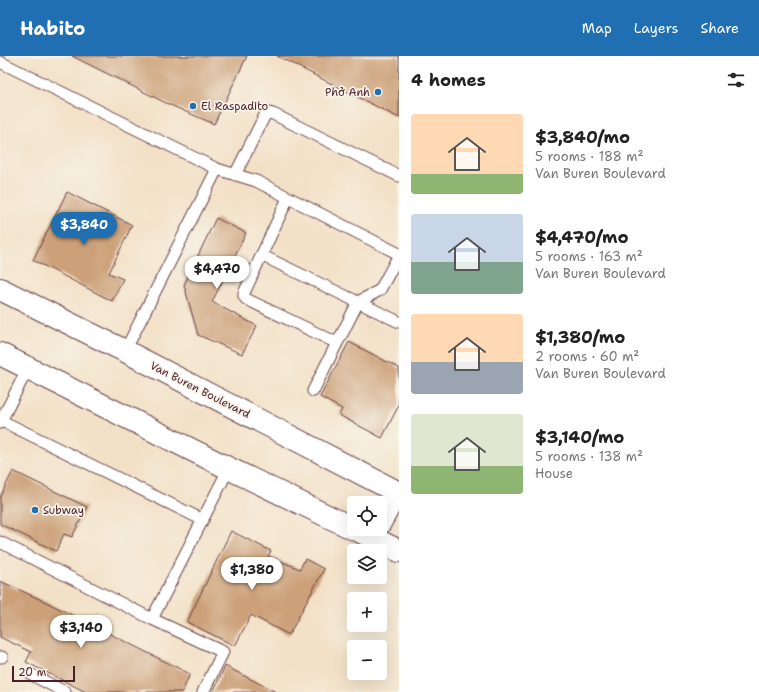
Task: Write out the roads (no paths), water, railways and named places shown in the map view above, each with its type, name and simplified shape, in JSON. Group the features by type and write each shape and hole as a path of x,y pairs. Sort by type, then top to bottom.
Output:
{"main road":[{"name":"Van Buren Boulevard","path":"0,289 398,491"},
{"path":"0,354 229,468 347,520"},
{"path":"387,504 398,491"},
{"path":"377,536 399,551"}],"lane":[{"path":"0,62 217,170 256,181 399,254 380,290 358,302 313,391"},
{"path":"235,175 265,115 269,113 399,176"},
{"path":"125,352 217,170"},
{"path":"288,198 244,292 244,296 246,299 335,342 338,341"},
{"path":"262,254 399,322"},
{"path":"28,368 0,421 203,520"},
{"path":"152,619 229,468"},
{"path":"0,542 152,619 223,652 203,692"},
{"path":"32,675 65,692"}],"place":[{"name":"Phở Anh","path":"378,92"},
{"name":"El Raspadito","path":"193,106"},
{"name":"Subway","path":"35,510"}]}
